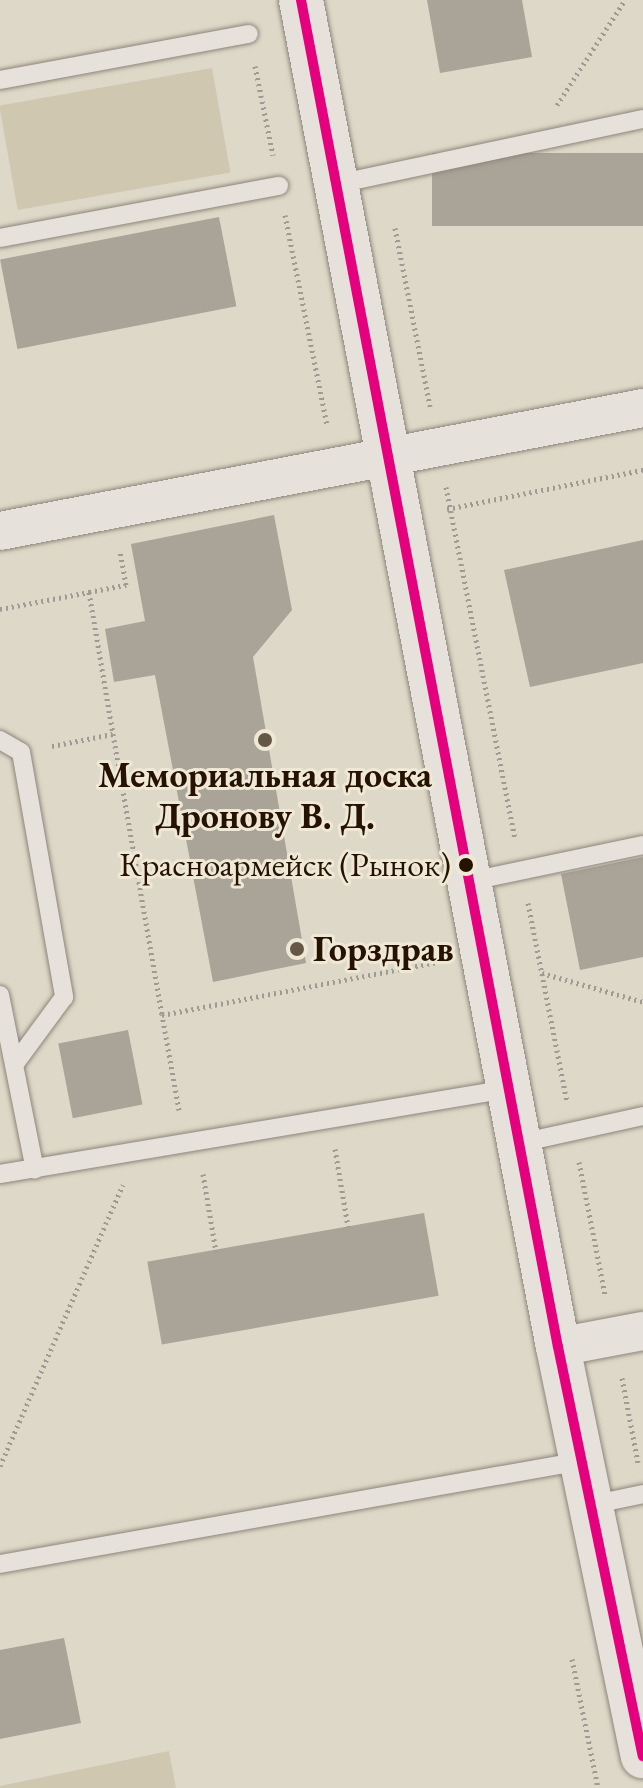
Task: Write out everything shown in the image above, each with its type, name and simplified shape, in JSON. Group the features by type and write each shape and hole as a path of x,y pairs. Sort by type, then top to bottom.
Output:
{"street":[{"path":"301,0 558,1347 643,1756"},
{"path":"0,531 387,460 643,408"},
{"path":"558,1347 628,1334"}],"lane":[{"path":"0,80 249,34"},
{"path":"335,184 643,119"},
{"path":"0,238 279,186"},
{"path":"0,740 21,752 64,997 14,1065"},
{"path":"471,881 643,845"},
{"path":"0,995 35,1170"},
{"path":"0,1174 508,1089"},
{"path":"520,1143 643,1116"},
{"path":"0,1564 581,1461"},
{"path":"591,1505 643,1494"}],"path":[{"path":"532,142 625,0"},
{"path":"249,34 336,469"},
{"path":"384,173 573,1131 628,1334 640,1472"},
{"path":"399,518 643,470"},
{"path":"0,609 89,592 162,1015 216,1252"},
{"path":"21,752 113,734"},
{"path":"162,1015 484,953"},
{"path":"542,973 643,1002"},
{"path":"331,1119 348,1227"},
{"path":"0,1466 138,1151"}],"shaded area":[{"path":"212,68 230,172 18,210 0,105"},
{"path":"169,1751 176,1788 0,1788 0,1786"}],"building":[{"path":"427,0 522,0 532,57 440,73"},
{"path":"432,153 643,153 643,226 432,226"},
{"path":"219,217 236,306 17,349 0,260"},
{"path":"274,515 292,610 253,657 306,963 213,982 155,675 114,682 105,629 145,621 131,544"},
{"path":"643,540 643,663 530,687 504,570"},
{"path":"643,857 643,957 580,970 561,874"},
{"path":"128,1030 143,1105 73,1118 58,1044"},
{"path":"424,1213 439,1296 162,1345 147,1262"},
{"path":"64,1638 81,1723 0,1739 0,1650"}],"transit line":[{"path":"301,0 558,1347 643,1756"}],"place":[{"name":"Мемориальная доска Дронову В. Д.","path":"265,740"},
{"name":"Красноармейск (Рынок)","path":"466,865"},
{"name":"Горздрав","path":"297,949"}]}
